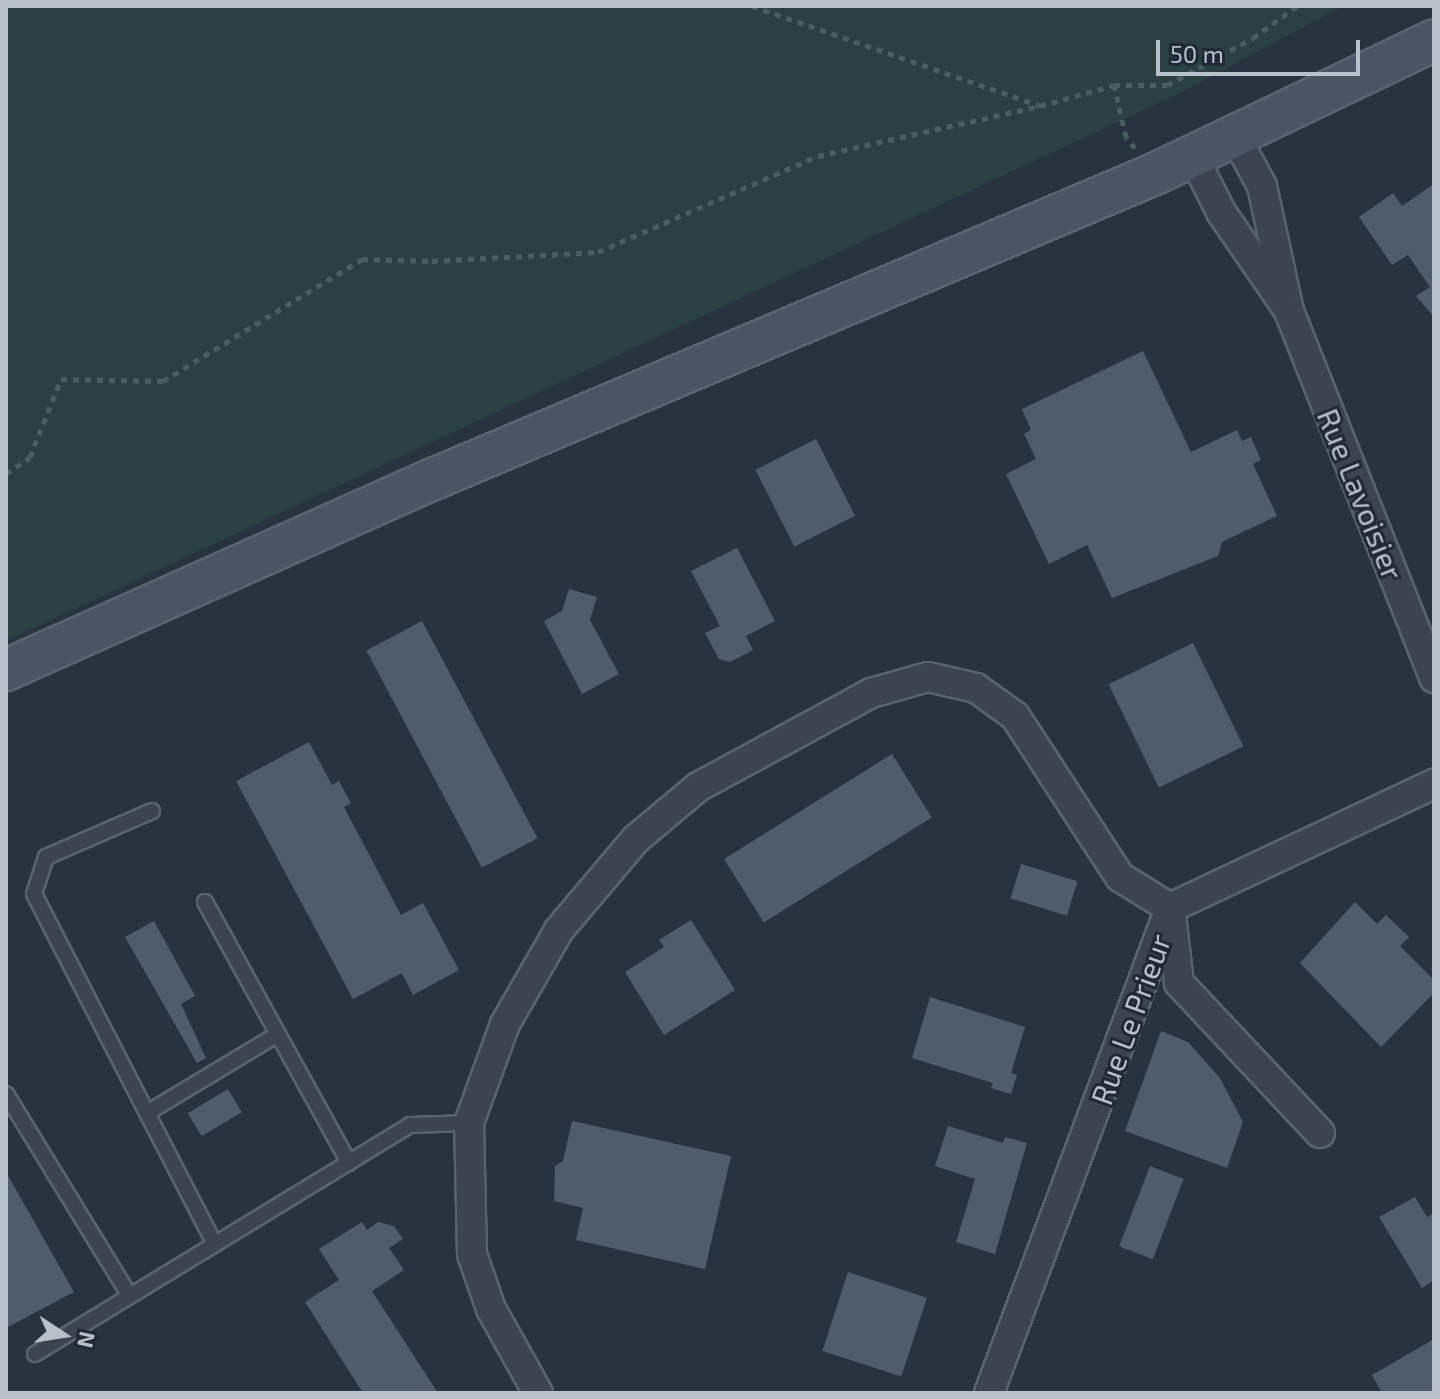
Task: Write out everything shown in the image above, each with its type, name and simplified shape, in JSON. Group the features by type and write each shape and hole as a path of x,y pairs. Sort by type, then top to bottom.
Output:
{"main road":[{"path":"6,670 436,478 1157,173 1434,40"}],"street":[{"name":"Rue Lavoisier","path":"1235,136 1262,186 1289,311 1434,678"},
{"name":"Rue Lavoisier","path":"1193,156 1221,212 1289,311"},
{"path":"538,1393 491,1309 472,1254 469,1123 505,1024 559,930 636,839 698,787 871,693 928,677 976,688 1015,716 1120,877 1170,908 1434,784"},
{"name":"Rue Le Prieur","path":"1170,908 1179,983 1320,1133"},
{"name":"Rue Le Prieur","path":"989,1393 1170,908"}],"lane":[{"path":"152,811 46,857 34,894 215,1244"},
{"path":"205,902 349,1163"},
{"path":"147,1113 278,1034"},
{"path":"6,1094 130,1296"},
{"path":"35,1354 410,1125 469,1123"}],"path":[{"path":"752,6 1040,106"},
{"path":"6,474 30,457 61,379 163,381 362,259 432,261 598,252 818,156 1040,106 1114,85 1167,85 1253,38 1297,6"},
{"path":"1114,85 1126,137 1157,173"}],"green space":[{"path":"6,6 1343,6 1180,93 6,641"}],"building":[{"path":"1434,184 1434,317 1416,296 1430,287 1408,255 1392,265 1359,217 1393,193 1402,206"},
{"path":"1143,351 1191,452 1237,430 1242,441 1251,437 1261,460 1253,464 1277,516 1222,542 1218,556 1112,598 1087,545 1049,564 1006,474 1036,459 1024,434 1031,430 1022,409"},
{"path":"816,439 855,516 794,546 755,470"},
{"path":"737,548 775,621 746,636 753,650 730,662 719,659 705,633 720,626 691,571"},
{"path":"569,589 597,597 590,620 619,674 582,694 544,621 562,611"},
{"path":"422,621 537,838 482,868 366,651"},
{"path":"1193,643 1243,746 1159,788 1109,684"},
{"path":"309,742 332,785 339,781 351,803 344,807 401,915 423,903 459,970 413,995 402,973 353,999 236,781"},
{"path":"892,754 932,818 764,923 724,859"},
{"path":"1021,864 1077,881 1067,916 1010,898"},
{"path":"1355,902 1377,924 1386,915 1409,937 1400,946 1434,980 1434,993 1381,1047 1300,963"},
{"path":"691,920 735,990 664,1035 625,972 664,947 659,940"},
{"path":"154,921 195,996 181,1004 206,1058 197,1063 125,937"},
{"path":"930,997 1025,1027 1011,1073 1017,1075 1011,1094 991,1088 993,1083 912,1058"},
{"path":"1161,1031 1188,1042 1220,1078 1243,1122 1227,1168 1125,1131"},
{"path":"228,1089 242,1112 202,1136 188,1113"},
{"path":"572,1121 731,1156 705,1269 576,1240 583,1208 554,1201 555,1166 563,1161"},
{"path":"948,1126 1003,1143 1005,1137 1027,1143 995,1254 956,1242 975,1179 935,1166"},
{"path":"1150,1166 1184,1179 1153,1259 1119,1246"},
{"path":"6,1172 74,1292 6,1328"},
{"path":"1415,1197 1427,1217 1434,1213 1434,1280 1422,1288 1379,1217"},
{"path":"362,1222 367,1230 378,1222 394,1226 403,1239 389,1248 404,1270 372,1291 438,1393 363,1393 305,1302 339,1280 319,1249"},
{"path":"848,1272 927,1298 901,1377 822,1351"},
{"path":"1434,1339 1434,1393 1382,1393 1372,1375"}]}
